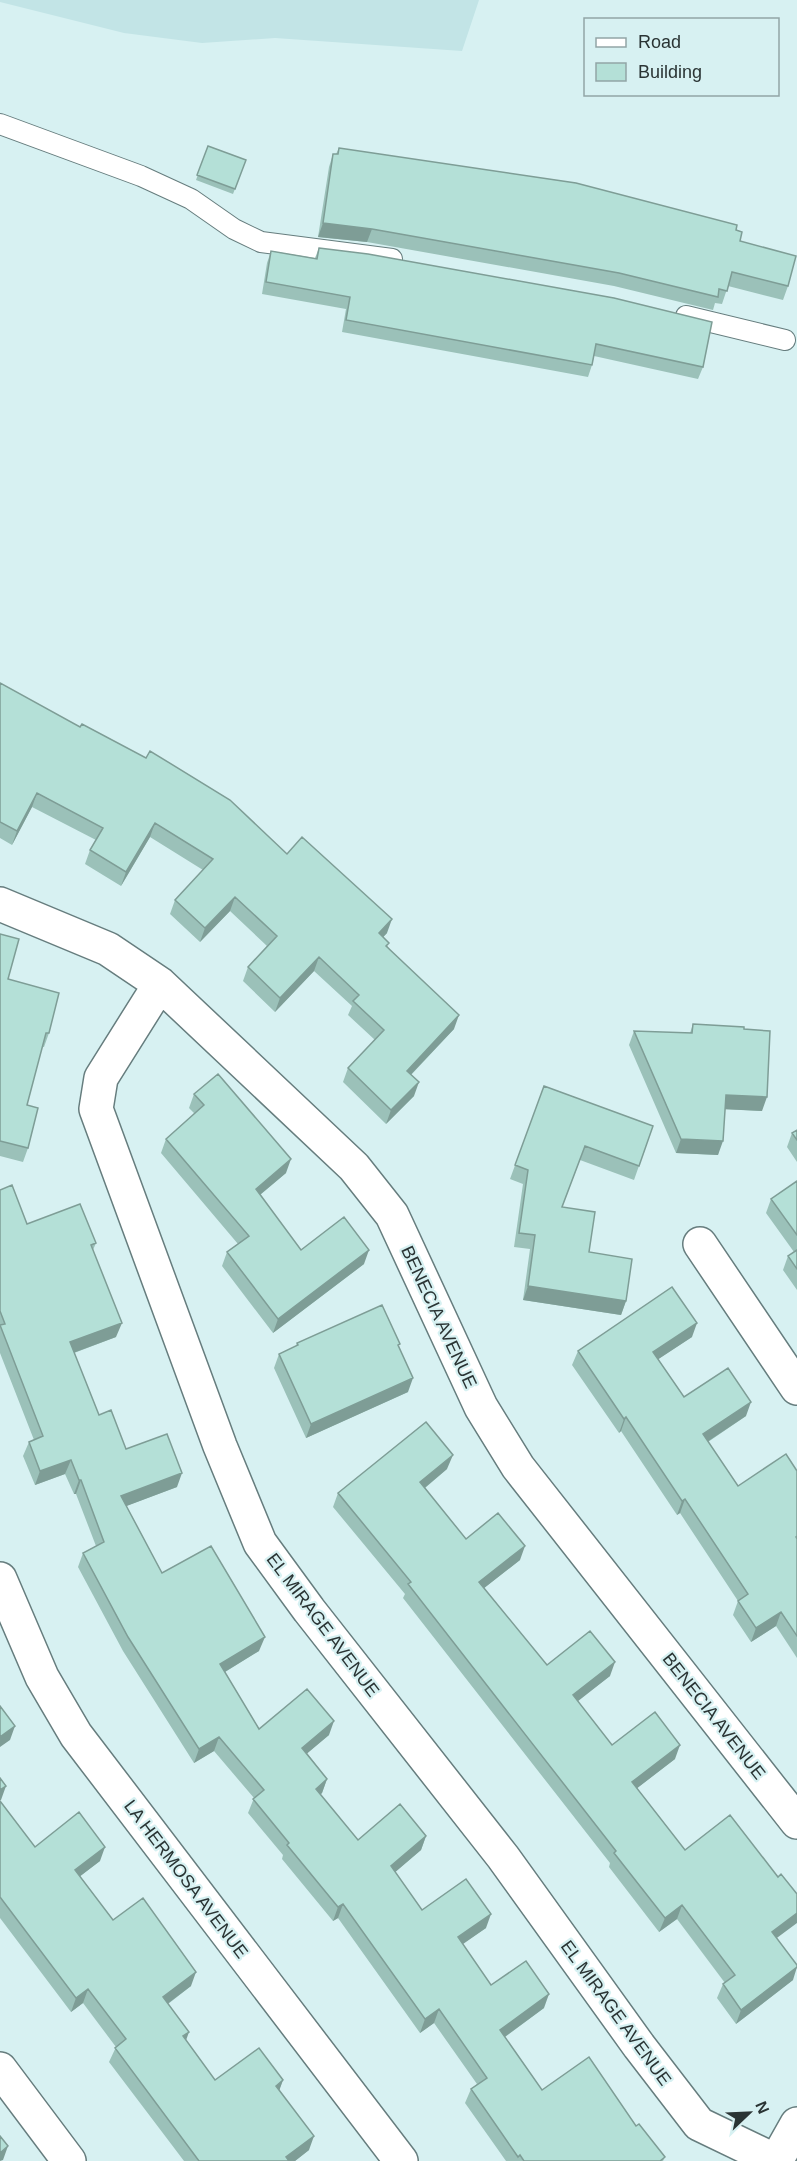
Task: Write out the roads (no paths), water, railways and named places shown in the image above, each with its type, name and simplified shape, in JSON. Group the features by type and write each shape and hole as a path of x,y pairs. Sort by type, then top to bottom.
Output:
{"street":[{"name":"BENECIA AVENUE","path":"0,904 108,949 160,984 354,1167 392,1215 481,1407 518,1467 797,1822"},
{"name":"EL MIRAGE AVENUE","path":"160,984 101,1078 96,1109 220,1446 260,1543 309,1610 503,1857 639,2046 699,2124 776,2161"},
{"path":"700,1244 797,1388"},
{"name":"LA HERMOSA AVENUE","path":"0,1579 42,1677 76,1735 401,2161"},
{"path":"0,2069 69,2161"},
{"path":"776,2161 797,2124"}],"lane":[{"path":"0,124 141,176 191,199 234,229 261,242 412,262"},
{"path":"669,312 785,340"}]}
